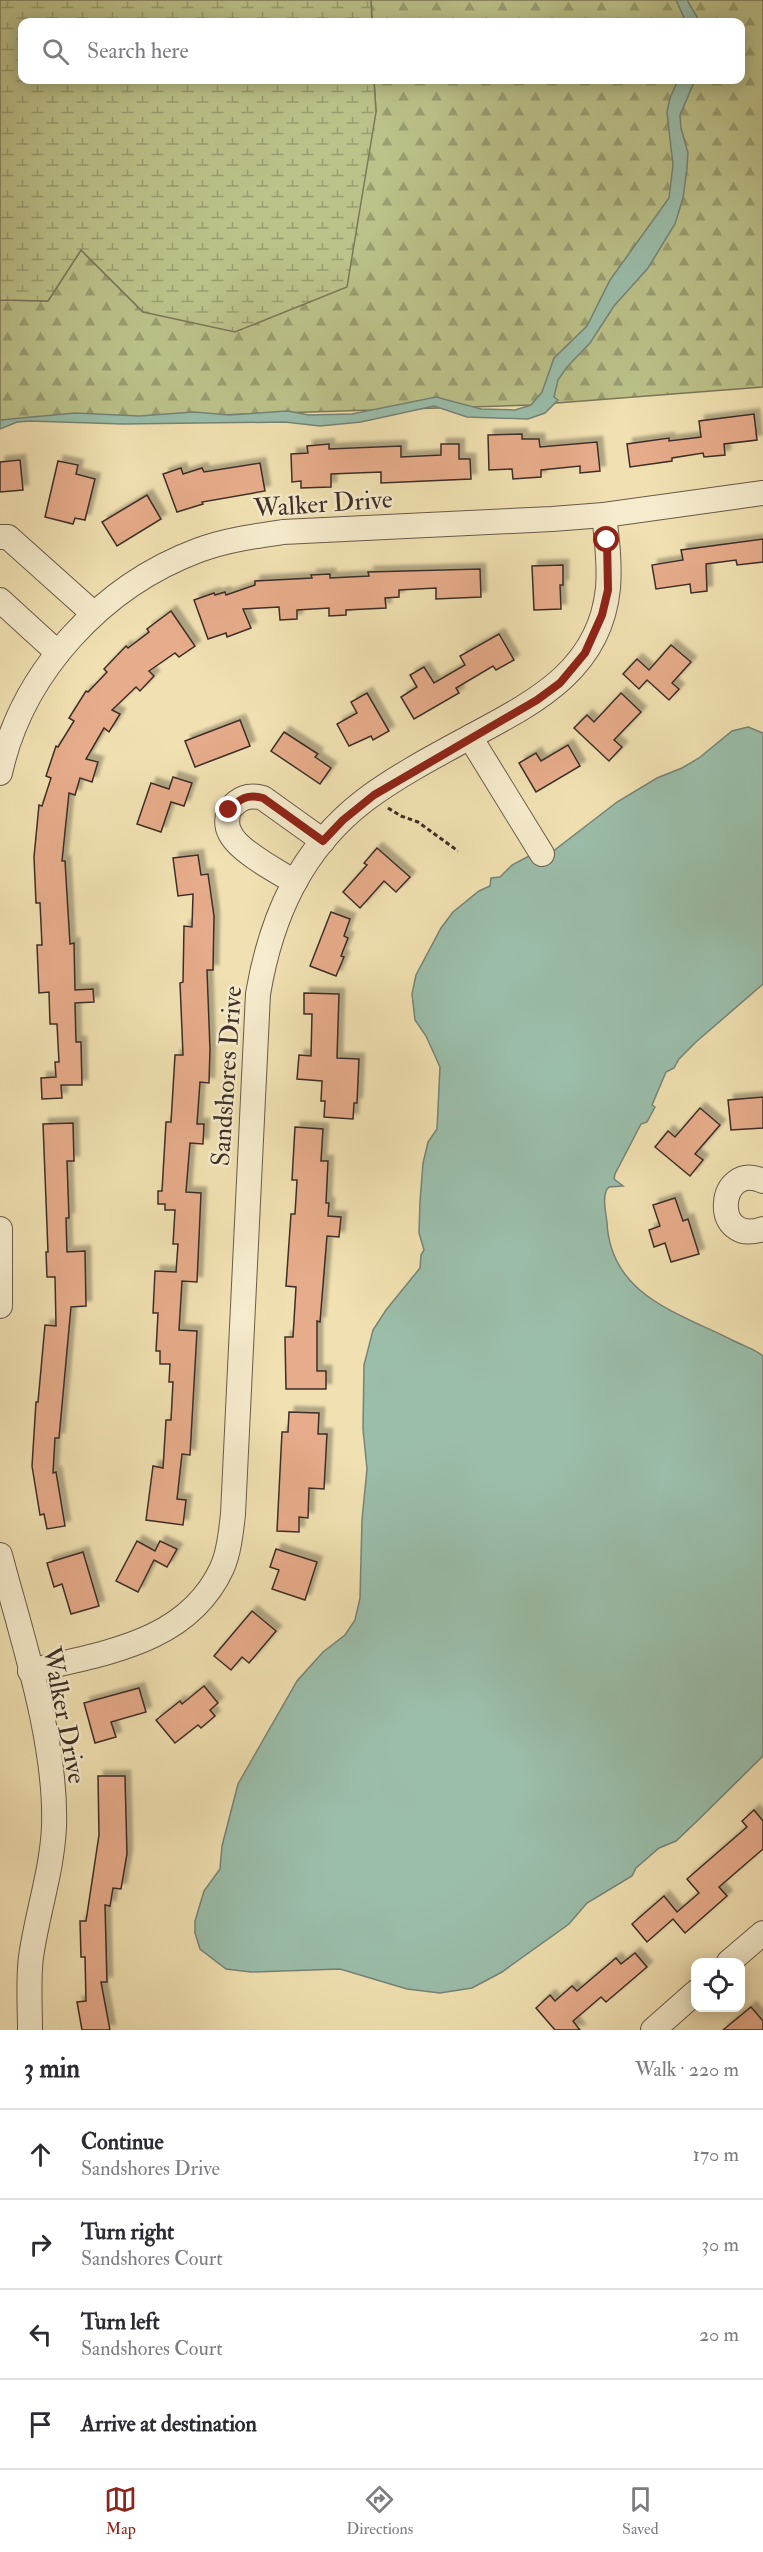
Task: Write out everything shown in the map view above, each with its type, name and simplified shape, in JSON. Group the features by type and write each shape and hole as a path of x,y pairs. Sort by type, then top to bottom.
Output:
{"street":[{"name":"Walker Drive","path":"0,774 9,742 23,708 58,653 93,614 119,593 199,550 247,537 323,529 604,515 763,493"},
{"name":"Sandshores Drive","path":"30,1671 121,1648 159,1635 200,1602 222,1567 229,1544 233,1514 258,994 264,959 274,925 295,882 323,841 343,820 374,795 551,690 585,653 602,615 608,590 604,515"},
{"path":"0,537 8,537 93,614"},
{"path":"0,600 58,653"},
{"path":"470,737 542,854"},
{"path":"295,882 238,844 230,834 229,810 244,797 252,795 263,798 323,841"},
{"path":"763,1181 747,1178 738,1182 725,1198 724,1209 728,1219 744,1231 755,1232 763,1229"},
{"path":"0,1228 0,1306"},
{"name":"Walker Drive","path":"0,1555 30,1671 49,1757 54,1827 50,1865 31,1957 30,2030"},
{"path":"734,1958 763,1933"},
{"path":"653,2030 691,1996"}],"path":[{"path":"374,795 389,809 418,822 458,851"}],"green space":[{"path":"0,0 371,0 372,18 18,18 18,84 374,84 376,112 347,287 235,332 143,312 81,250 48,301 0,300"},
{"path":"371,0 763,0 763,387 531,405 0,422 0,300 48,301 81,250 143,312 376,112 374,84 745,84 745,18 372,18"}],"shaded area":[{"path":"676,0 687,0 698,18 684,18"},
{"path":"676,84 693,84 680,115 688,153 683,198 675,224 648,268 614,306 590,343 558,380 554,397 558,400 545,413 528,419 467,417 434,406 361,422 320,426 285,422 123,424 30,421 17,422 0,429 0,420 75,413 139,416 194,412 229,415 287,411 309,415 352,414 436,397 481,409 515,410 531,405 542,392 554,358 587,326 610,280 669,198 673,165 667,112"},
{"path":"748,727 763,733 763,984 696,1042 679,1059 674,1068 666,1072 652,1105 655,1107 647,1122 641,1124 615,1174 614,1179 623,1186 609,1187 605,1194 605,1204 611,1248 621,1268 634,1285 671,1311 753,1349 763,1356 763,1756 676,1841 659,1848 636,1868 632,1876 587,1903 569,1924 502,1972 472,1988 440,1993 407,1989 340,1969 251,1972 226,1969 200,1949 195,1933 195,1921 204,1891 220,1869 222,1846 238,1784 297,1681 323,1652 345,1635 355,1620 360,1598 362,1520 367,1469 363,1429 364,1365 373,1330 420,1268 421,1255 424,1250 419,1233 423,1163 428,1142 437,1129 440,1067 426,1036 415,1020 412,994 416,975 441,928 453,912 479,891 490,886 491,878 500,877 512,865 529,856 552,852 617,802 657,778 699,758 732,731"}],"building":[{"path":"754,414 757,440 724,444 725,455 704,457 703,453 672,458 672,461 630,467 627,444 669,438 669,441 701,437 699,421"},
{"path":"522,434 522,439 539,439 540,447 597,442 600,471 580,473 580,466 541,470 541,477 513,479 512,469 489,470 488,435"},
{"path":"329,444 329,449 401,446 401,457 441,455 441,444 459,444 459,459 470,459 471,479 381,483 381,472 331,474 331,487 301,488 301,481 292,482 291,454 308,453 307,446"},
{"path":"20,460 23,490 0,492 0,462"},
{"path":"58,461 78,465 76,474 95,479 85,520 75,518 73,524 45,517"},
{"path":"260,463 265,491 202,502 203,504 177,512 163,474 181,468 183,474 202,468 204,472"},
{"path":"147,495 161,519 117,546 102,522"},
{"path":"763,539 763,562 737,565 736,560 706,564 707,591 691,593 690,584 656,589 652,565 683,560 681,550"},
{"path":"563,565 563,585 560,585 561,609 534,610 532,566"},
{"path":"480,569 481,597 436,599 436,588 399,590 399,597 385,598 386,608 346,610 346,615 329,616 329,608 297,610 297,619 280,620 279,607 243,609 251,628 227,637 226,633 208,639 194,600 214,593 215,595 225,592 226,595 255,585 255,581 312,578 311,575 330,574 330,578 369,576 368,572"},
{"path":"171,611 195,646 179,657 175,653 149,671 154,676 140,691 136,687 112,710 120,714 109,732 104,728 86,759 98,762 92,782 80,778 75,795 69,793 62,861 65,861 70,944 74,943 75,990 93,989 94,1002 75,1003 76,1042 81,1042 82,1085 61,1085 62,1098 42,1099 41,1078 56,1077 55,1062 59,1062 57,1024 50,1024 49,992 39,993 37,945 42,945 40,903 36,903 34,857 39,805 42,806 51,778 46,776 56,746 58,747 74,721 69,718 86,691 88,692 107,672 104,669 126,646 128,648 149,632 147,629"},
{"path":"499,634 514,660 496,670 493,666 456,688 459,693 414,719 401,697 417,687 410,675 424,667 434,683 465,665 460,656"},
{"path":"671,645 691,662 672,683 679,689 669,700 647,680 639,689 623,674 637,659 649,670"},
{"path":"367,693 389,731 373,740 371,736 349,746 337,724 357,713 351,702"},
{"path":"621,693 641,712 614,740 622,747 609,761 574,728 587,715 594,722"},
{"path":"240,720 250,746 195,767 185,741"},
{"path":"284,732 318,754 315,757 331,768 320,784 271,751"},
{"path":"568,745 580,766 536,792 519,763 536,753 541,761"},
{"path":"173,777 192,783 184,806 171,802 161,832 137,824 151,783 169,789"},
{"path":"377,848 410,877 396,892 384,881 360,908 343,892 367,865 364,863"},
{"path":"198,855 201,875 208,874 214,916 213,970 207,970 209,1083 200,1082 197,1124 204,1124 203,1144 190,1143 186,1192 201,1193 197,1282 182,1281 179,1330 197,1331 190,1455 182,1454 177,1499 186,1500 183,1525 146,1520 153,1466 163,1468 166,1420 171,1420 173,1382 169,1382 170,1364 160,1364 160,1351 156,1351 158,1313 153,1313 155,1271 176,1272 178,1244 173,1244 175,1210 165,1210 165,1204 158,1204 158,1191 162,1191 166,1122 171,1122 175,1055 183,1055 180,983 183,982 184,926 192,927 193,894 178,896 173,858"},
{"path":"331,912 350,919 344,936 348,938 341,956 344,957 336,976 310,966"},
{"path":"304,993 339,994 337,1058 359,1059 357,1103 354,1103 353,1119 324,1117 325,1101 321,1101 322,1081 297,1079 299,1055 311,1056 312,1014 304,1014"},
{"path":"763,1097 763,1128 731,1130 728,1100"},
{"path":"700,1108 720,1125 695,1154 703,1160 690,1176 655,1147 668,1131 675,1137"},
{"path":"73,1123 74,1161 67,1161 69,1218 66,1218 67,1252 85,1251 86,1306 71,1307 59,1438 55,1438 53,1473 56,1472 65,1526 47,1529 44,1514 40,1515 32,1466 36,1402 38,1402 45,1325 56,1326 55,1277 47,1277 43,1124"},
{"path":"295,1127 323,1129 321,1161 328,1161 326,1203 329,1203 328,1216 341,1217 339,1237 327,1236 320,1322 317,1321 317,1371 326,1371 326,1389 286,1389 285,1337 293,1337 296,1287 286,1286 291,1214 295,1214 297,1180 292,1180"},
{"path":"675,1198 683,1221 688,1219 699,1254 671,1262 665,1243 654,1247 649,1230 660,1226 653,1205"},
{"path":"289,1412 319,1413 318,1434 327,1434 324,1489 309,1488 308,1518 299,1517 299,1532 277,1531 282,1432 288,1432"},
{"path":"137,1541 155,1551 160,1541 177,1549 167,1567 154,1560 138,1592 116,1581"},
{"path":"276,1549 317,1562 305,1600 272,1589 279,1570 270,1567"},
{"path":"83,1552 99,1606 71,1614 62,1584 54,1587 47,1563"},
{"path":"252,1611 276,1631 249,1663 242,1657 231,1670 214,1656"},
{"path":"204,1686 218,1703 210,1710 215,1716 201,1728 198,1725 175,1743 156,1720 180,1701 182,1704"},
{"path":"139,1688 146,1712 111,1722 116,1737 95,1743 84,1703"},
{"path":"98,1776 125,1776 127,1854 121,1889 113,1888 110,1906 105,1905 107,1982 101,1982 110,2030 82,2030 77,2002 86,2001 85,1957 81,1957 80,1921 86,1921 99,1835"},
{"path":"754,1810 763,1821 763,1849 719,1887 727,1896 685,1933 673,1919 647,1942 632,1924 664,1896 677,1912 699,1893 687,1879 747,1827 742,1821"},
{"path":"635,1953 647,1967 606,2002 601,1997 573,2021 580,2030 555,2030 536,2008 550,1995 555,2001 572,1986 577,1991 616,1958 621,1964"},
{"path":"751,2007 763,2021 763,2030 723,2030 745,2012"}],"route":[{"path":"229,810 244,797 252,795 263,798 323,841 364,801 551,690 575,667 594,638 608,590 607,540"}]}
